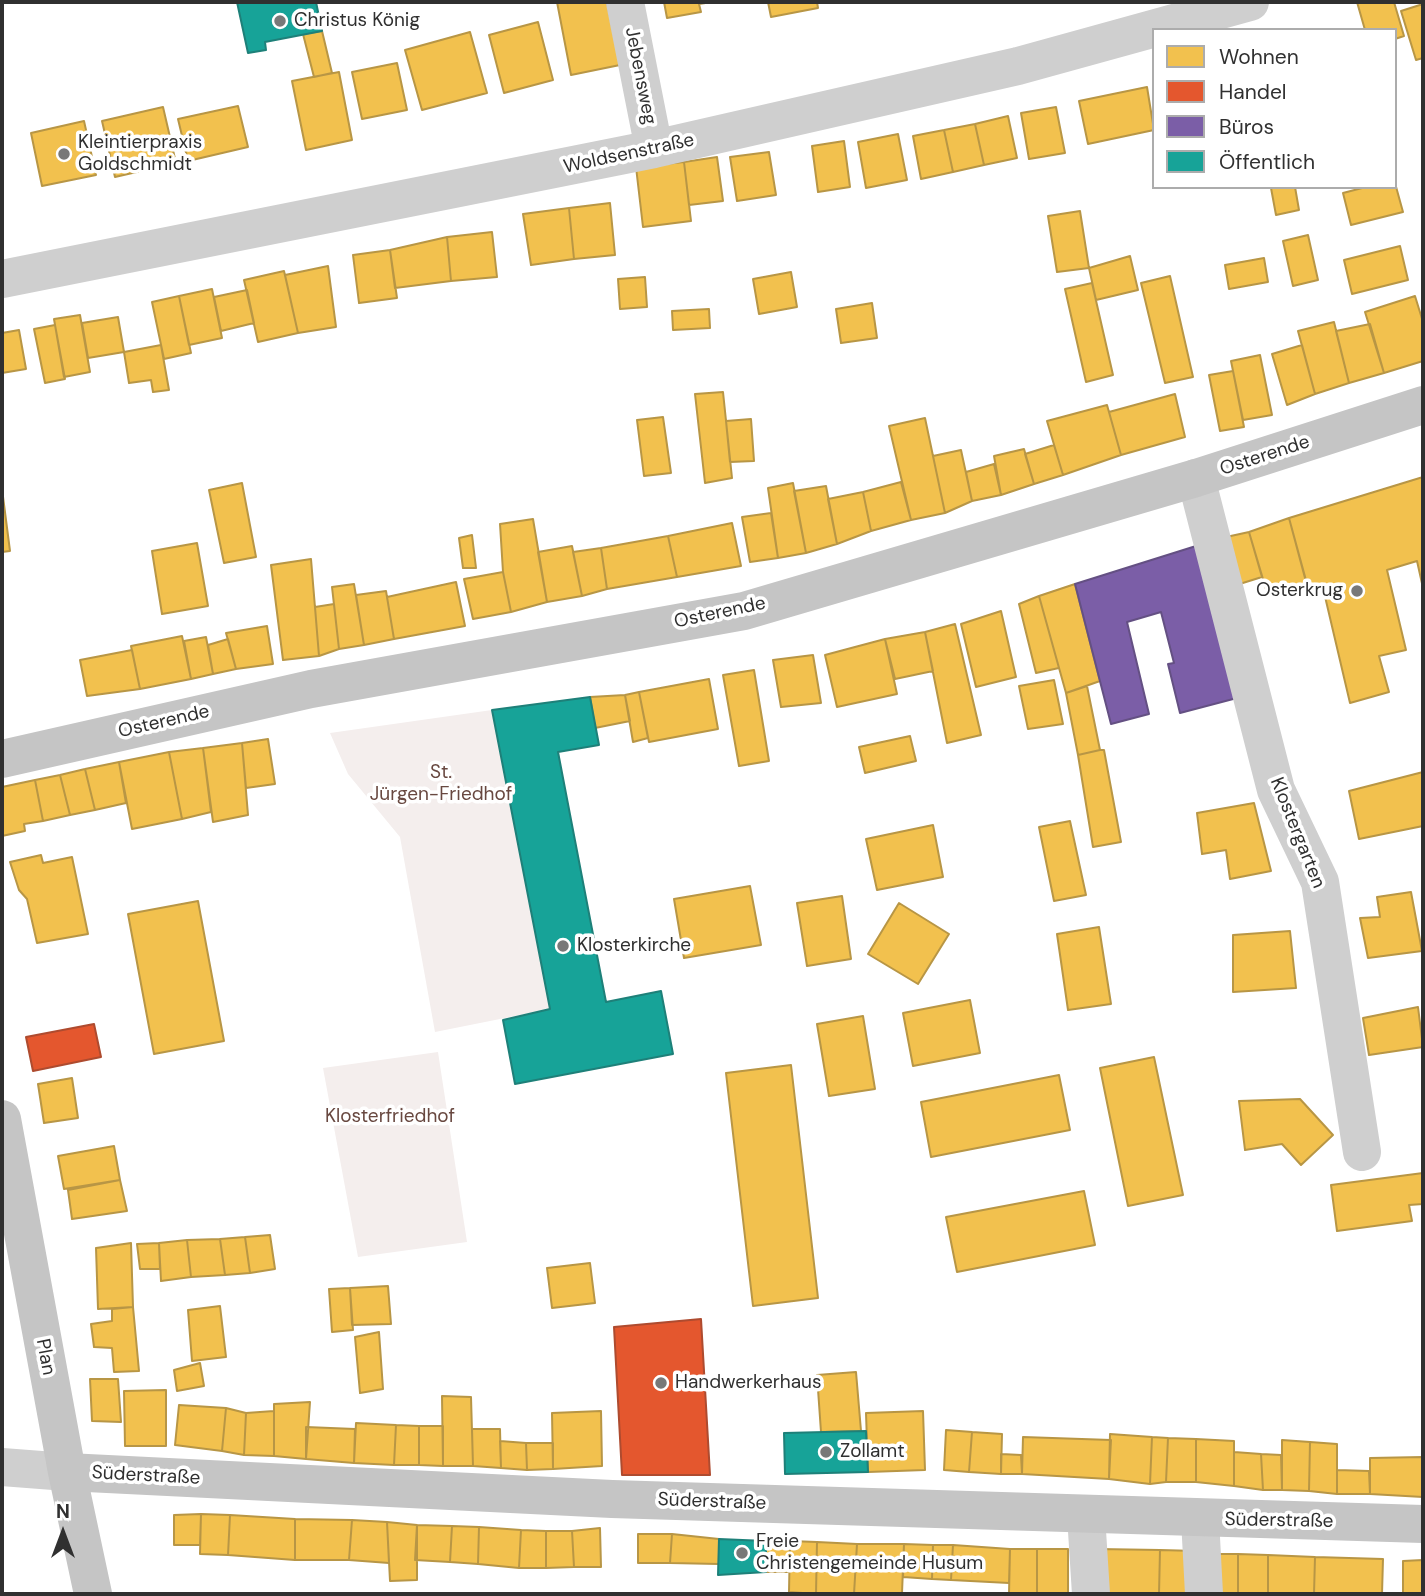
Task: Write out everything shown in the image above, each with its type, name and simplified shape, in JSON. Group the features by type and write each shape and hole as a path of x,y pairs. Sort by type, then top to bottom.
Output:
{"main road":[{"name":"Osterende","path":"2,759 312,689 744,611 1196,478 1423,405"},
{"name":"Plan","path":"2,1119 12,1242 93,1594"},
{"name":"Süderstraße","path":"67,1472 612,1499 1423,1524"}],"street":[{"name":"Jebensweg","path":"625,2 654,149"},
{"name":"Woldsenstraße","path":"1156,28 1250,2"},
{"name":"Woldsenstraße","path":"2,279 654,149 1018,66 1152,29"},
{"name":"Klostergarten","path":"1196,478 1276,790 1320,882 1332,943 1362,1152"},
{"name":"Süderstraße","path":"2,1467 67,1472"},
{"path":"1086,1515 1091,1594"},
{"path":"1200,1519 1204,1594"}],"green space":[{"name":"St. Jürgen-Friedhof","path":"492,710 550,1009 435,1032 400,837 348,774 330,733"},
{"name":"Klosterfriedhof","path":"438,1052 467,1242 358,1257 323,1068"}],"building: Wohnen":[{"path":"557,2 607,2 620,65 571,75"},
{"path":"664,2 712,2 699,4 701,12 667,18"},
{"path":"768,2 817,2 818,8 771,17"},
{"path":"1357,2 1394,2 1404,36 1397,38 1397,28 1364,28"},
{"path":"1423,4 1423,58 1416,60 1401,11"},
{"path":"538,22 553,80 504,93 489,35"},
{"path":"322,31 332,73 314,77 303,34"},
{"path":"470,32 487,93 422,110 405,50"},
{"path":"397,63 407,110 362,119 352,72"},
{"path":"339,72 352,140 306,150 292,81"},
{"path":"1147,87 1152,130 1088,144 1079,101"},
{"path":"238,106 248,147 188,161 178,119"},
{"path":"163,107 176,163 115,177 102,121"},
{"path":"1056,107 1065,153 1029,159 1021,113"},
{"path":"1008,116 1017,158 984,165 975,124"},
{"name":"Kleintierpraxis Goldschmidt","path":"84,121 96,175 42,186 31,133"},
{"path":"975,124 984,165 953,172 944,130"},
{"path":"944,130 953,172 921,179 913,136"},
{"path":"898,134 907,180 866,188 858,142"},
{"path":"844,141 850,187 818,192 812,146"},
{"path":"769,152 776,195 737,201 730,157"},
{"path":"717,157 723,201 689,205 684,162"},
{"path":"684,162 691,221 643,227 636,167"},
{"path":"1271,189 1295,189 1299,210 1276,215"},
{"path":"1358,189 1397,189 1403,212 1351,225 1343,193"},
{"path":"610,203 615,255 574,259 569,208"},
{"path":"569,208 574,259 531,265 523,214"},
{"path":"1080,211 1089,268 1057,272 1048,216"},
{"path":"492,232 497,277 451,281 447,237"},
{"path":"1308,235 1318,280 1293,286 1283,241"},
{"path":"447,237 451,281 395,288 390,250"},
{"path":"1400,246 1408,280 1352,294 1344,260"},
{"path":"390,250 397,298 359,303 353,255"},
{"path":"1130,256 1138,290 1096,300 1089,268"},
{"path":"1264,258 1268,282 1229,289 1225,265"},
{"path":"328,266 336,327 298,333 285,275"},
{"path":"284,271 298,333 258,342 244,280"},
{"path":"791,272 797,307 759,314 753,279"},
{"path":"1170,276 1193,377 1165,383 1141,283"},
{"path":"645,277 647,307 620,309 618,279"},
{"path":"1092,283 1113,375 1086,382 1065,289"},
{"path":"212,289 222,338 189,345 179,296"},
{"path":"247,290 254,323 221,331 214,297"},
{"path":"179,296 191,353 164,359 152,302"},
{"path":"1415,296 1423,322 1423,361 1384,373 1365,312"},
{"path":"872,303 877,338 841,343 836,309"},
{"path":"709,309 710,328 673,330 672,311"},
{"path":"80,315 90,372 64,377 54,319"},
{"path":"118,317 124,352 88,358 82,323"},
{"path":"1334,322 1349,383 1315,394 1298,331"},
{"path":"1370,324 1384,373 1349,383 1336,331"},
{"path":"55,325 65,379 45,383 34,329"},
{"path":"19,330 26,369 2,373 2,333"},
{"path":"161,345 169,390 153,392 151,380 129,383 124,352"},
{"path":"1302,345 1315,394 1287,405 1272,354"},
{"path":"1260,355 1272,415 1243,420 1231,361"},
{"path":"1233,371 1244,427 1220,431 1209,375"},
{"path":"723,392 732,478 705,483 695,394"},
{"path":"1175,394 1185,437 1121,455 1109,412"},
{"path":"1107,405 1121,455 1063,475 1047,421"},
{"path":"663,417 671,473 644,476 637,420"},
{"path":"925,418 945,513 911,520 889,426"},
{"path":"751,419 754,461 730,462 726,421"},
{"path":"1054,445 1063,475 1034,484 1025,454"},
{"path":"1024,449 1034,484 1001,495 994,456"},
{"path":"961,450 972,501 945,513 933,456"},
{"path":"994,464 1001,495 972,501 966,472"},
{"name":"Osterkrug","path":"1423,477 1423,588 1417,561 1387,570 1406,650 1379,656 1389,692 1350,703 1323,588 1309,593 1289,518"},
{"path":"901,482 911,520 871,531 863,492"},
{"path":"242,483 256,557 224,563 209,490"},
{"path":"793,483 806,553 778,558 768,488"},
{"path":"826,486 837,544 806,553 794,491"},
{"path":"2,489 10,551 2,552"},
{"path":"863,492 871,531 837,544 828,499"},
{"path":"771,513 778,558 750,562 742,517"},
{"path":"1289,518 1307,584 1268,596 1249,532"},
{"path":"533,519 547,602 511,612 503,572 500,524"},
{"path":"732,523 741,566 677,577 668,536"},
{"path":"1249,532 1262,577 1230,587 1217,539"},
{"path":"472,535 476,568 463,568 459,538"},
{"path":"668,536 677,577 607,589 601,548"},
{"path":"197,543 208,606 162,614 152,551"},
{"path":"572,546 582,596 547,602 538,552"},
{"path":"601,548 607,589 582,596 573,552"},
{"path":"311,559 319,656 283,660 271,565"},
{"path":"503,572 511,612 473,619 464,579"},
{"path":"456,582 465,626 394,639 387,597"},
{"path":"354,584 364,645 339,649 332,587"},
{"path":"1075,584 1100,681 1066,693 1039,596"},
{"path":"386,591 394,639 364,645 356,595"},
{"path":"1039,596 1059,668 1036,673 1019,604"},
{"path":"334,604 339,649 319,656 315,607"},
{"path":"1001,611 1016,677 976,687 961,624"},
{"path":"955,624 981,735 947,743 925,632"},
{"path":"267,626 273,664 236,669 226,633"},
{"path":"925,632 933,671 895,679 885,639"},
{"path":"182,636 191,679 140,689 131,646"},
{"path":"206,637 213,674 191,679 184,641"},
{"path":"228,639 236,669 213,674 208,645"},
{"path":"885,639 897,694 837,707 825,655"},
{"path":"132,650 140,689 87,696 80,660"},
{"path":"813,655 821,703 781,707 773,660"},
{"path":"754,670 769,761 739,766 723,675"},
{"path":"709,679 718,729 649,742 639,692"},
{"path":"1054,680 1063,724 1028,729 1019,686"},
{"path":"1087,686 1100,750 1078,755 1066,693"},
{"path":"639,692 648,738 633,742 625,695"},
{"path":"625,695 630,721 595,728 590,697"},
{"path":"910,736 916,761 865,773 859,747"},
{"path":"268,739 275,784 246,788 242,743"},
{"path":"242,743 248,815 213,822 203,748"},
{"path":"203,748 211,812 182,819 169,752"},
{"path":"1104,750 1121,842 1093,847 1078,755"},
{"path":"169,752 182,819 132,829 119,762"},
{"path":"119,762 126,803 95,810 85,769"},
{"path":"85,769 95,810 70,815 60,775"},
{"path":"1423,772 1423,826 1359,839 1349,791"},
{"path":"60,775 70,815 43,821 35,780"},
{"path":"35,780 43,821 24,824 25,831 2,836 2,787"},
{"path":"1254,803 1271,871 1230,879 1226,850 1202,854 1197,813"},
{"path":"1070,821 1086,895 1054,901 1039,827"},
{"path":"933,825 943,877 877,890 866,839"},
{"path":"41,855 43,863 72,857 88,934 37,943 27,899 19,890 10,862"},
{"path":"750,886 761,945 684,958 674,899"},
{"path":"1411,892 1422,951 1368,958 1360,918 1380,917 1377,897"},
{"path":"842,896 851,959 807,966 797,903"},
{"path":"198,901 224,1041 154,1054 128,914"},
{"path":"899,903 949,934 918,984 868,954"},
{"path":"1099,927 1111,1004 1068,1010 1057,934"},
{"path":"1290,931 1296,988 1233,992 1233,935"},
{"path":"970,1000 980,1053 913,1066 903,1013"},
{"path":"1418,1007 1423,1047 1369,1055 1363,1018"},
{"path":"863,1016 875,1089 829,1096 817,1024"},
{"path":"1154,1057 1183,1195 1128,1206 1100,1068"},
{"path":"791,1065 818,1298 753,1306 726,1073"},
{"path":"1059,1075 1070,1130 931,1157 921,1102"},
{"path":"72,1078 78,1118 44,1123 38,1084"},
{"path":"1300,1099 1333,1135 1301,1165 1282,1144 1245,1150 1239,1101"},
{"path":"114,1146 120,1180 64,1189 58,1156"},
{"path":"1423,1173 1423,1204 1409,1205 1412,1221 1337,1231 1331,1185"},
{"path":"120,1180 127,1211 72,1219 68,1190"},
{"path":"1084,1191 1095,1245 957,1272 946,1217"},
{"path":"270,1235 275,1269 250,1273 245,1237"},
{"path":"245,1237 250,1273 225,1275 220,1239"},
{"path":"220,1239 225,1275 191,1277 187,1240"},
{"path":"187,1240 191,1277 161,1281 159,1243"},
{"path":"131,1243 133,1307 98,1309 96,1248"},
{"path":"159,1243 160,1269 140,1269 137,1244"},
{"path":"590,1263 595,1303 552,1308 547,1268"},
{"path":"388,1286 391,1324 352,1325 350,1288"},
{"path":"350,1288 353,1330 332,1332 329,1289"},
{"path":"220,1306 226,1357 192,1361 188,1310"},
{"path":"133,1307 139,1371 114,1372 112,1348 94,1347 91,1324 112,1321 112,1309"},
{"path":"379,1332 383,1389 360,1393 355,1337"},
{"path":"200,1363 204,1386 177,1391 174,1370"},
{"path":"856,1372 861,1431 821,1432 817,1375"},
{"path":"90,1379 118,1379 121,1422 92,1421"},
{"path":"166,1390 166,1446 125,1446 124,1391"},
{"path":"442,1396 471,1397 473,1466 443,1466"},
{"path":"310,1402 306,1459 274,1456 274,1404"},
{"path":"179,1405 226,1408 222,1451 175,1445"},
{"path":"226,1408 246,1413 244,1455 222,1451"},
{"path":"274,1411 274,1456 244,1455 246,1413"},
{"path":"601,1411 602,1466 553,1469 552,1413"},
{"path":"923,1411 925,1470 868,1472 866,1413"},
{"path":"356,1423 396,1425 394,1465 354,1463"},
{"path":"396,1425 419,1426 419,1465 394,1465"},
{"path":"419,1426 443,1426 443,1466 419,1465"},
{"path":"306,1427 355,1429 354,1463 306,1459"},
{"path":"472,1429 500,1429 501,1468 473,1466"},
{"path":"946,1430 972,1432 969,1472 944,1470"},
{"path":"972,1432 1002,1434 1001,1474 969,1472"},
{"path":"1110,1434 1152,1437 1150,1484 1109,1479"},
{"path":"1023,1437 1111,1440 1109,1479 1022,1474"},
{"path":"1152,1437 1168,1438 1166,1482 1150,1484"},
{"path":"1168,1438 1196,1439 1196,1482 1166,1482"},
{"path":"1196,1439 1234,1441 1234,1486 1196,1482"},
{"path":"1282,1440 1310,1442 1309,1491 1282,1490"},
{"path":"500,1441 526,1443 527,1470 501,1468"},
{"path":"1310,1442 1337,1444 1337,1494 1309,1491"},
{"path":"526,1443 553,1443 553,1469 527,1470"},
{"path":"1234,1452 1261,1454 1263,1490 1234,1486"},
{"path":"1001,1454 1021,1455 1022,1474 1001,1474"},
{"path":"1261,1454 1281,1455 1282,1490 1263,1490"},
{"path":"1423,1457 1423,1497 1370,1494 1370,1458"},
{"path":"1337,1470 1369,1471 1370,1494 1337,1494"},
{"path":"201,1514 230,1515 228,1555 200,1554"},
{"path":"201,1514 200,1545 174,1545 174,1515"},
{"path":"230,1515 295,1519 295,1560 228,1555"},
{"path":"295,1519 352,1520 349,1560 295,1560"},
{"path":"352,1520 387,1522 389,1563 349,1560"},
{"path":"387,1522 417,1525 417,1580 390,1581"},
{"path":"417,1525 452,1526 450,1562 415,1560"},
{"path":"452,1526 479,1527 478,1564 450,1562"},
{"path":"479,1527 521,1530 519,1568 478,1564"},
{"path":"600,1528 601,1567 574,1567 572,1531"},
{"path":"521,1530 546,1531 546,1568 519,1568"},
{"path":"546,1531 572,1531 574,1567 546,1568"},
{"path":"638,1534 672,1534 670,1563 638,1563"},
{"path":"672,1534 719,1539 719,1564 670,1563"},
{"path":"766,1541 790,1541 789,1572 766,1572"},
{"path":"790,1541 817,1542 816,1594 789,1592"},
{"path":"817,1542 857,1544 854,1594 816,1594"},
{"path":"857,1544 904,1544 902,1593 854,1594"},
{"path":"904,1544 933,1545 932,1579 903,1577"},
{"path":"933,1545 953,1545 951,1580 932,1579"},
{"path":"953,1545 1010,1549 1009,1583 951,1580"},
{"path":"1010,1549 1037,1549 1037,1594 1009,1594"},
{"path":"1037,1549 1068,1549 1068,1594 1037,1594"},
{"path":"1098,1549 1160,1550 1159,1594 1097,1593"},
{"path":"1160,1550 1196,1551 1195,1594 1159,1594"},
{"path":"1210,1554 1238,1554 1238,1594 1210,1594"},
{"path":"1238,1554 1268,1555 1268,1594 1238,1594"},
{"path":"1268,1555 1315,1557 1314,1594 1268,1594"},
{"path":"1315,1557 1383,1559 1382,1594 1314,1594"},
{"path":"1423,1560 1423,1594 1403,1594 1403,1561"}],"building: Handel":[{"path":"94,1024 101,1057 33,1071 26,1037"},
{"name":"Handwerkerhaus","path":"701,1319 710,1475 622,1475 614,1327"}],"building: Büros":[{"path":"1196,546 1237,698 1180,713 1168,664 1174,663 1161,612 1127,622 1149,714 1111,724 1075,584"}],"building: Öffentlich":[{"name":"Christus König","path":"237,2 316,2 322,31 265,42 266,50 248,53"},
{"path":"590,697 599,745 558,752 606,1002 661,991 673,1054 515,1084 503,1020 550,1009 492,710"},
{"name":"Zollamt","path":"866,1431 868,1472 785,1474 784,1433"},
{"name":"Freie Christengemeinde Husum","path":"719,1539 766,1541 766,1572 718,1575"}],"place":[{"name":"Christus König","path":"280,21"},
{"name":"Kleintierpraxis Goldschmidt","path":"64,154"},
{"name":"Osterkrug","path":"1357,591"},
{"name":"Klosterkirche","path":"563,946"},
{"name":"Handwerkerhaus","path":"661,1383"},
{"name":"Zollamt","path":"826,1452"},
{"name":"Freie Christengemeinde Husum","path":"742,1553"}]}
